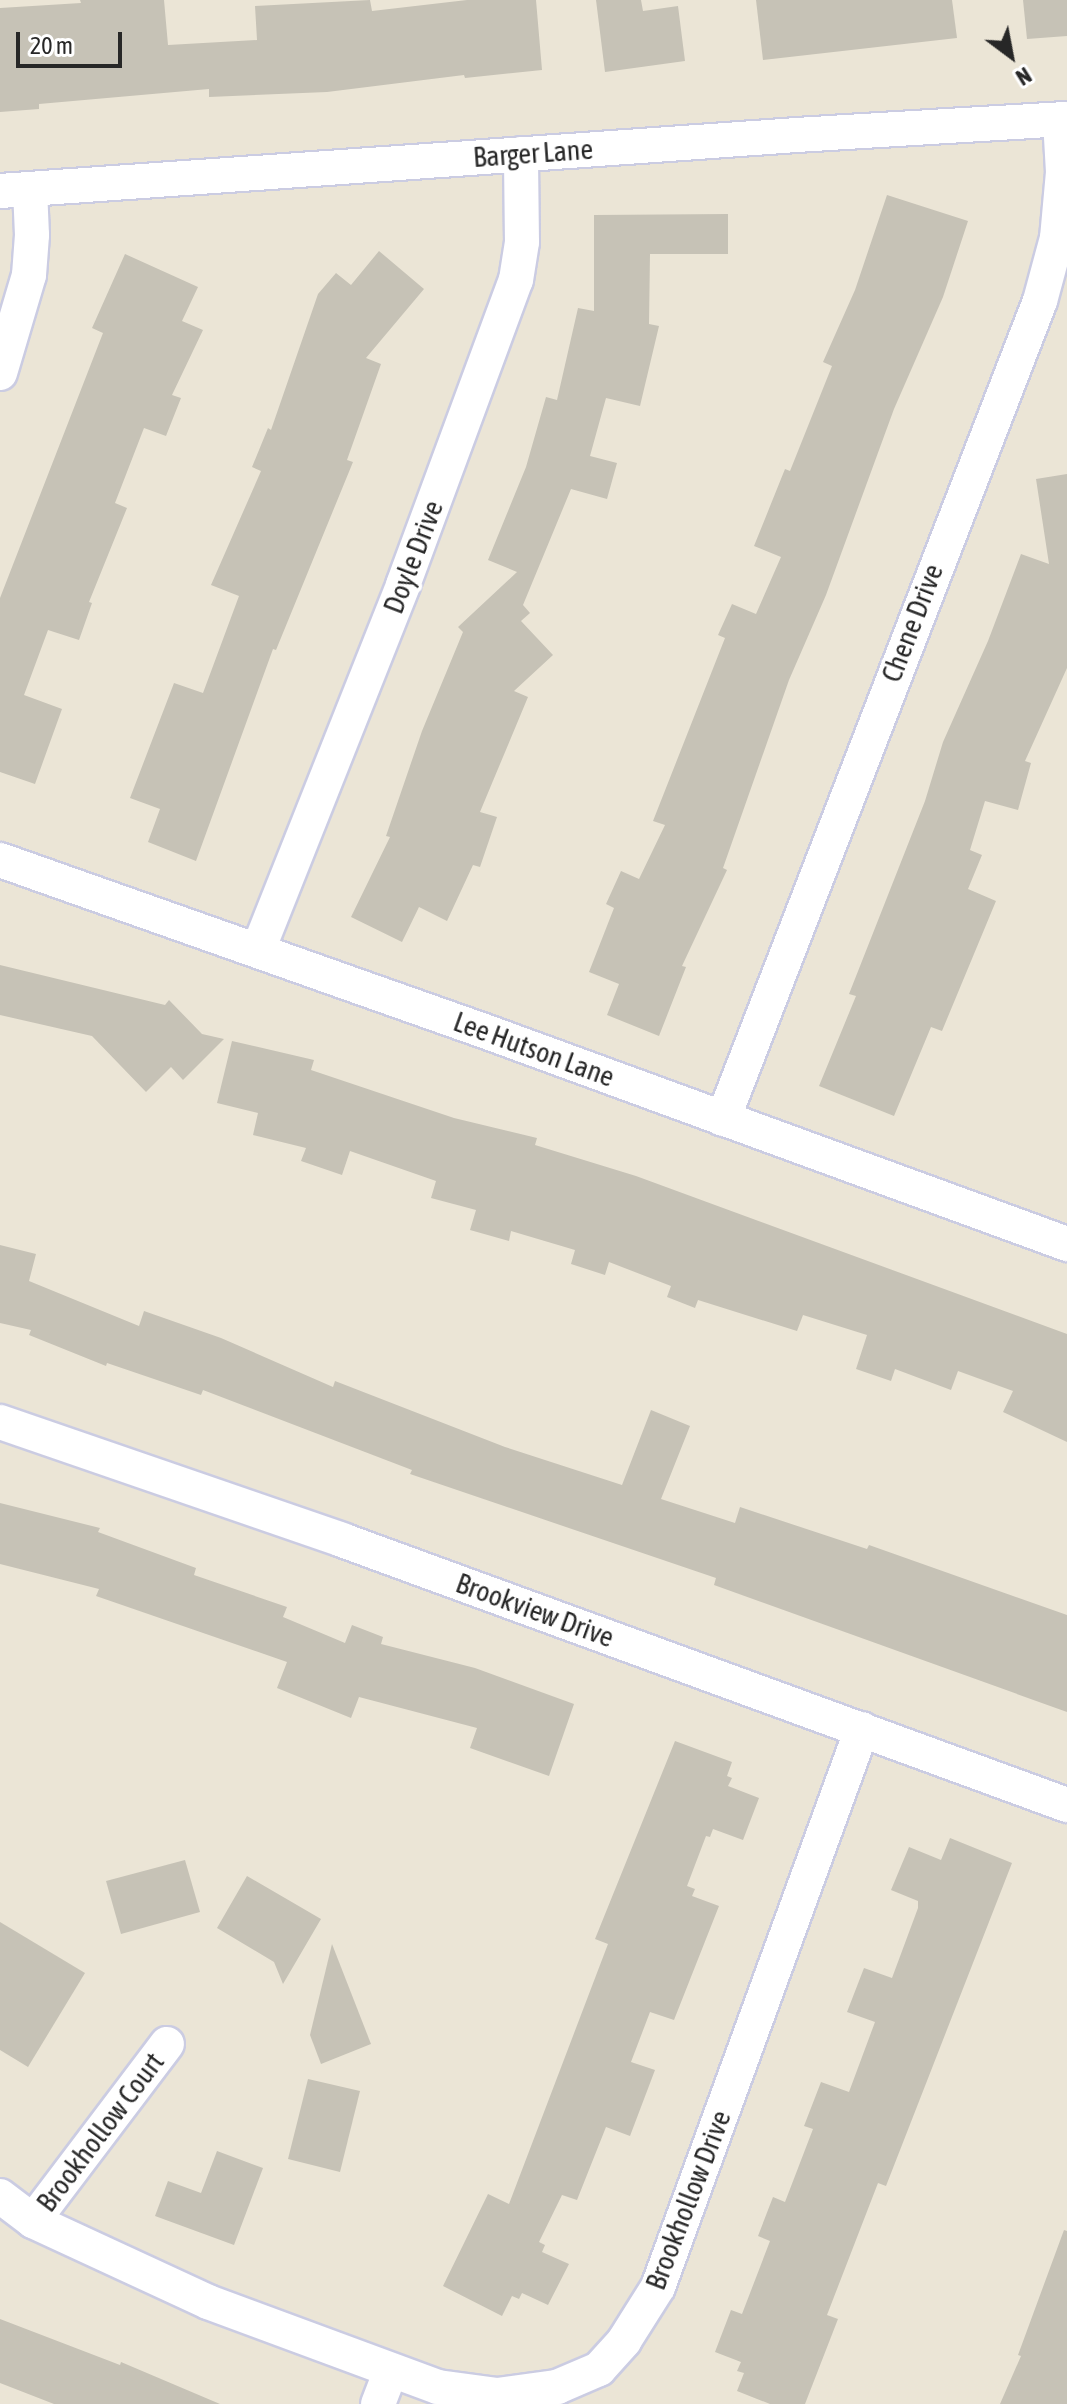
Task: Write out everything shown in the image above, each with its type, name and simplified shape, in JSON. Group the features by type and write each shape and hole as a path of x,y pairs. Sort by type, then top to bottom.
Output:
{"street":[{"name":"Barger Lane","path":"15,190 1063,119"},
{"name":"Chene Drive","path":"723,1119 910,629 1040,301 1057,238 1063,172 1063,119"},
{"name":"Doyle Drive","path":"258,950 403,585 516,280 522,242 521,154"},
{"path":"0,373 29,275 15,190"},
{"name":"Lee Hutson Lane","path":"0,860 258,950 1067,1244"},
{"name":"Brookview Drive","path":"0,1422 342,1540 1067,1805"},
{"name":"Brookhollow Drive","path":"0,2196 33,2221 208,2302 390,2372 438,2387 497,2395 557,2387 599,2369 624,2341 658,2287 862,1729"},
{"name":"Brookhollow Court","path":"33,2221 167,2044"},
{"path":"378,2404 390,2372"}],"building":[{"path":"80,0 164,0 168,45 257,40 255,6 370,0 372,11 467,0 536,0 542,70 465,78 464,75 327,92 209,97 209,89 39,104 39,109 0,112 0,8 81,3"},
{"path":"596,0 641,0 643,11 678,6 685,61 605,72"},
{"path":"756,0 952,0 957,38 763,60"},
{"path":"1023,0 1067,0 1067,36 1027,39"},
{"path":"887,195 968,221 943,297 894,409 826,595 789,680 723,868 727,870 682,966 686,967 659,1036 607,1015 619,984 589,972 614,908 606,904 621,871 639,879 665,825 653,821 725,638 718,635 732,604 756,614 781,557 754,546 785,469 790,471 832,366 823,362 855,290"},
{"path":"728,214 728,254 650,254 649,324 659,326 640,406 606,398 590,456 617,463 607,499 571,489 523,605 530,613 521,621 553,655 514,691 528,697 480,812 497,817 480,867 473,865 447,921 419,907 402,942 351,917 390,837 386,836 422,731 463,632 458,627 517,572 488,560 526,467 546,397 557,400 578,308 594,311 594,215"},
{"path":"379,251 424,289 366,358 381,364 347,460 353,462 276,650 273,649 196,861 148,842 160,809 130,798 174,683 203,693 239,596 211,585 261,471 252,467 268,428 271,430 318,294 336,273 351,285"},
{"path":"125,254 198,287 182,321 203,330 172,395 181,398 166,436 144,428 115,503 127,508 89,602 92,603 79,640 48,630 24,695 62,709 35,784 0,772 0,598 103,333 92,328"},
{"path":"1067,474 1067,668 1025,761 1031,763 1018,810 985,801 970,850 982,855 968,889 996,901 942,1031 931,1027 894,1116 819,1086 856,996 849,994 925,801 943,742 988,641 1021,554 1049,564 1036,479"},
{"path":"0,965 165,1005 169,1000 202,1034 224,1039 183,1080 171,1067 146,1092 92,1036 0,1015"},
{"path":"232,1041 314,1060 311,1070 454,1118 537,1138 535,1145 636,1176 1067,1334 1067,1442 1003,1412 1013,1391 958,1371 951,1390 895,1369 891,1381 856,1369 867,1335 803,1315 797,1331 698,1300 695,1308 667,1297 671,1286 609,1262 605,1275 571,1264 575,1250 511,1231 509,1241 470,1230 476,1210 431,1198 436,1181 350,1151 342,1175 301,1161 306,1148 253,1135 258,1113 217,1103"},
{"path":"0,1245 36,1254 29,1281 139,1326 144,1311 221,1338 333,1387 335,1381 505,1447 622,1485 651,1410 690,1426 661,1499 735,1523 740,1507 867,1549 869,1545 1067,1615 1067,1712 714,1585 716,1578 410,1474 412,1470 203,1390 201,1395 107,1363 106,1366 29,1335 31,1330 0,1323"},
{"path":"0,1503 100,1528 98,1532 196,1568 194,1575 287,1607 283,1617 345,1643 352,1625 383,1637 381,1644 475,1668 574,1704 549,1776 470,1748 477,1728 359,1697 351,1718 277,1688 287,1662 96,1596 99,1589 0,1564"},
{"path":"675,1741 732,1762 727,1776 732,1778 728,1786 759,1798 743,1840 713,1829 710,1837 706,1836 687,1886 695,1889 692,1896 719,1906 674,2020 650,2012 631,2062 655,2070 630,2136 606,2127 577,2200 562,2195 539,2242 545,2245 542,2252 569,2264 548,2305 522,2293 519,2299 512,2296 502,2316 443,2286 488,2194 509,2204 608,1944 595,1939"},
{"path":"950,1838 1012,1863 886,2186 878,2183 827,2315 838,2319 805,2404 770,2404 737,2391 744,2373 737,2371 741,2362 715,2352 731,2310 742,2314 770,2241 758,2236 773,2197 785,2202 813,2129 804,2126 821,2082 849,2092 875,2022 847,2012 864,1968 892,1978 918,1908 918,1901 891,1890 909,1847 941,1860"},
{"path":"185,1860 200,1912 121,1934 106,1881"},
{"path":"247,1876 321,1919 283,1984 274,1962 217,1928"},
{"path":"0,1922 85,1973 28,2067 0,2050"},
{"path":"332,1944 371,2044 321,2064 310,2035"},
{"path":"308,2079 360,2091 340,2172 288,2159"},
{"path":"217,2151 263,2168 234,2245 155,2216 168,2181 201,2193"},
{"path":"1064,2230 1067,2231 1067,2404 1000,2404 1021,2356 1018,2355"},
{"path":"0,2319 120,2365 121,2362 220,2404 54,2404 0,2383"}]}
